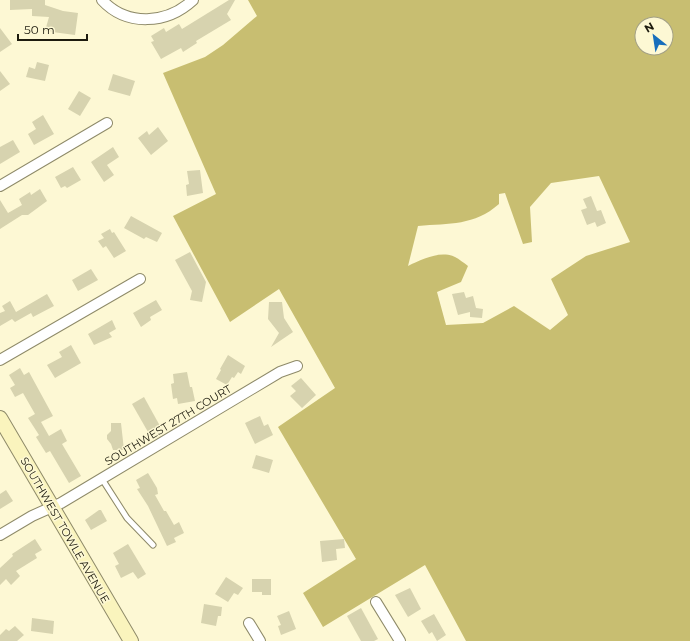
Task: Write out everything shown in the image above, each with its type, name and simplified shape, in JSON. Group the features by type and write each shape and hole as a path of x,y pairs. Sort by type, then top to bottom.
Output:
{"main road":[{"name":"SOUTHWEST TOWLE AVENUE","path":"0,418 131,641"}],"street":[{"path":"102,0 109,8 126,17 150,19 172,14 193,0"},
{"path":"0,186 107,123"},
{"path":"0,360 140,279"},
{"name":"SOUTHWEST 27TH COURT","path":"0,534 51,506 61,503 280,372 297,366"},
{"path":"376,602 400,641"},
{"path":"249,622 260,641"}],"lane":[{"path":"102,479 127,518 154,545"}],"shaded area":[{"path":"248,0 690,0 690,641 466,641 425,565 323,627 303,593 356,559 278,427 335,388 279,289 230,322 173,216 216,194 163,73 205,57 223,45 257,16","holes":["599,176 630,242 586,256 551,279 568,315 550,330 514,306 483,323 446,325 437,292 461,282 468,266 455,257 449,255 437,255 408,266 418,226 451,224 471,220 490,211 499,204 499,194 505,193 523,244 532,242 530,207 551,183"]}],"building":[{"path":"10,0 45,0 45,5 63,11 78,13 75,35 45,31 49,17 32,16 32,9 10,10"},
{"path":"229,0 235,0 227,14 231,20 196,41 197,43 183,52 181,48 161,59 151,42 154,41 151,36 164,28 166,32 179,24 182,29"},
{"path":"0,28 12,44 0,52"},
{"path":"37,62 49,65 45,81 26,77 29,67 35,69"},
{"path":"0,71 10,84 0,91"},
{"path":"113,74 135,81 130,96 108,90"},
{"path":"79,91 91,98 80,116 68,109"},
{"path":"43,115 54,134 34,145 28,134 36,129 32,122"},
{"path":"158,127 168,141 151,155 138,138 147,131 149,135"},
{"path":"13,140 20,152 0,164 0,147"},
{"path":"113,147 119,157 107,165 114,175 104,182 91,162"},
{"path":"73,167 81,180 67,188 65,186 61,188 55,177"},
{"path":"200,170 203,193 187,196 186,185 189,184 187,171"},
{"path":"40,189 47,201 28,215 22,215 0,229 0,200 8,213 22,205 19,199 30,192 31,195"},
{"path":"591,196 597,211 601,210 606,223 597,227 595,222 587,225 581,210 587,208 583,199"},
{"path":"131,216 162,233 157,242 146,237 144,239 124,228"},
{"path":"110,229 112,233 114,232 126,251 114,258 106,246 103,248 98,241 104,238 101,234"},
{"path":"190,252 206,282 202,302 190,300 192,291 175,260"},
{"path":"91,269 98,280 78,291 72,280"},
{"path":"464,292 466,298 473,296 476,308 483,309 482,318 470,317 470,312 458,315 452,294"},
{"path":"47,294 54,306 33,317 31,313 15,322 12,319 0,326 0,313 5,311 2,306 10,301 16,312"},
{"path":"156,300 162,310 150,317 151,320 141,327 133,313"},
{"path":"269,302 282,302 284,318 293,332 271,347 279,333 268,319"},
{"path":"112,320 116,329 109,333 112,337 94,345 88,334"},
{"path":"71,345 81,363 55,378 47,365 62,357 59,352"},
{"path":"228,355 245,366 241,374 238,372 234,378 232,377 227,385 216,379"},
{"path":"20,368 24,375 29,372 53,416 41,422 49,436 61,429 67,441 62,444 81,476 69,483 50,451 46,453 36,437 39,435 28,418 35,414 23,393 15,397 10,388 15,385 9,375"},
{"path":"187,372 195,401 178,404 177,398 173,399 171,384 174,383 173,374"},
{"path":"301,378 316,395 302,408 290,396 296,391 291,386"},
{"path":"144,397 160,426 148,432 132,404"},
{"path":"260,416 264,426 268,424 273,435 255,444 245,423"},
{"path":"111,423 121,423 124,450 113,450 107,439 107,435 111,431"},
{"path":"256,455 273,460 269,473 252,468"},
{"path":"148,473 157,488 158,494 155,495 164,511 166,511 174,525 179,522 184,533 174,538 176,542 167,546 148,506 137,489 140,488 136,480"},
{"path":"6,490 13,501 0,509 0,494"},
{"path":"101,510 107,521 91,530 85,520"},
{"path":"35,539 42,550 35,554 37,558 16,571 20,576 11,585 6,579 0,585 0,568 13,556 12,554"},
{"path":"344,539 345,548 336,549 337,560 322,562 320,541"},
{"path":"128,544 146,574 138,579 133,572 121,578 115,566 119,564 113,553"},
{"path":"226,577 243,588 238,595 234,593 228,602 215,594"},
{"path":"252,579 271,579 271,595 262,595 262,592 252,592"},
{"path":"410,588 421,609 408,617 395,595"},
{"path":"204,604 222,607 221,616 218,616 216,626 201,623"},
{"path":"361,608 378,639 374,641 361,641 347,616"},
{"path":"289,611 296,629 281,635 278,626 281,625 277,616"},
{"path":"434,614 446,635 437,641 432,632 429,634 421,621"},
{"path":"32,618 54,621 53,634 31,631"},
{"path":"15,626 24,635 17,641 0,641 0,635 6,629 9,631"}]}
